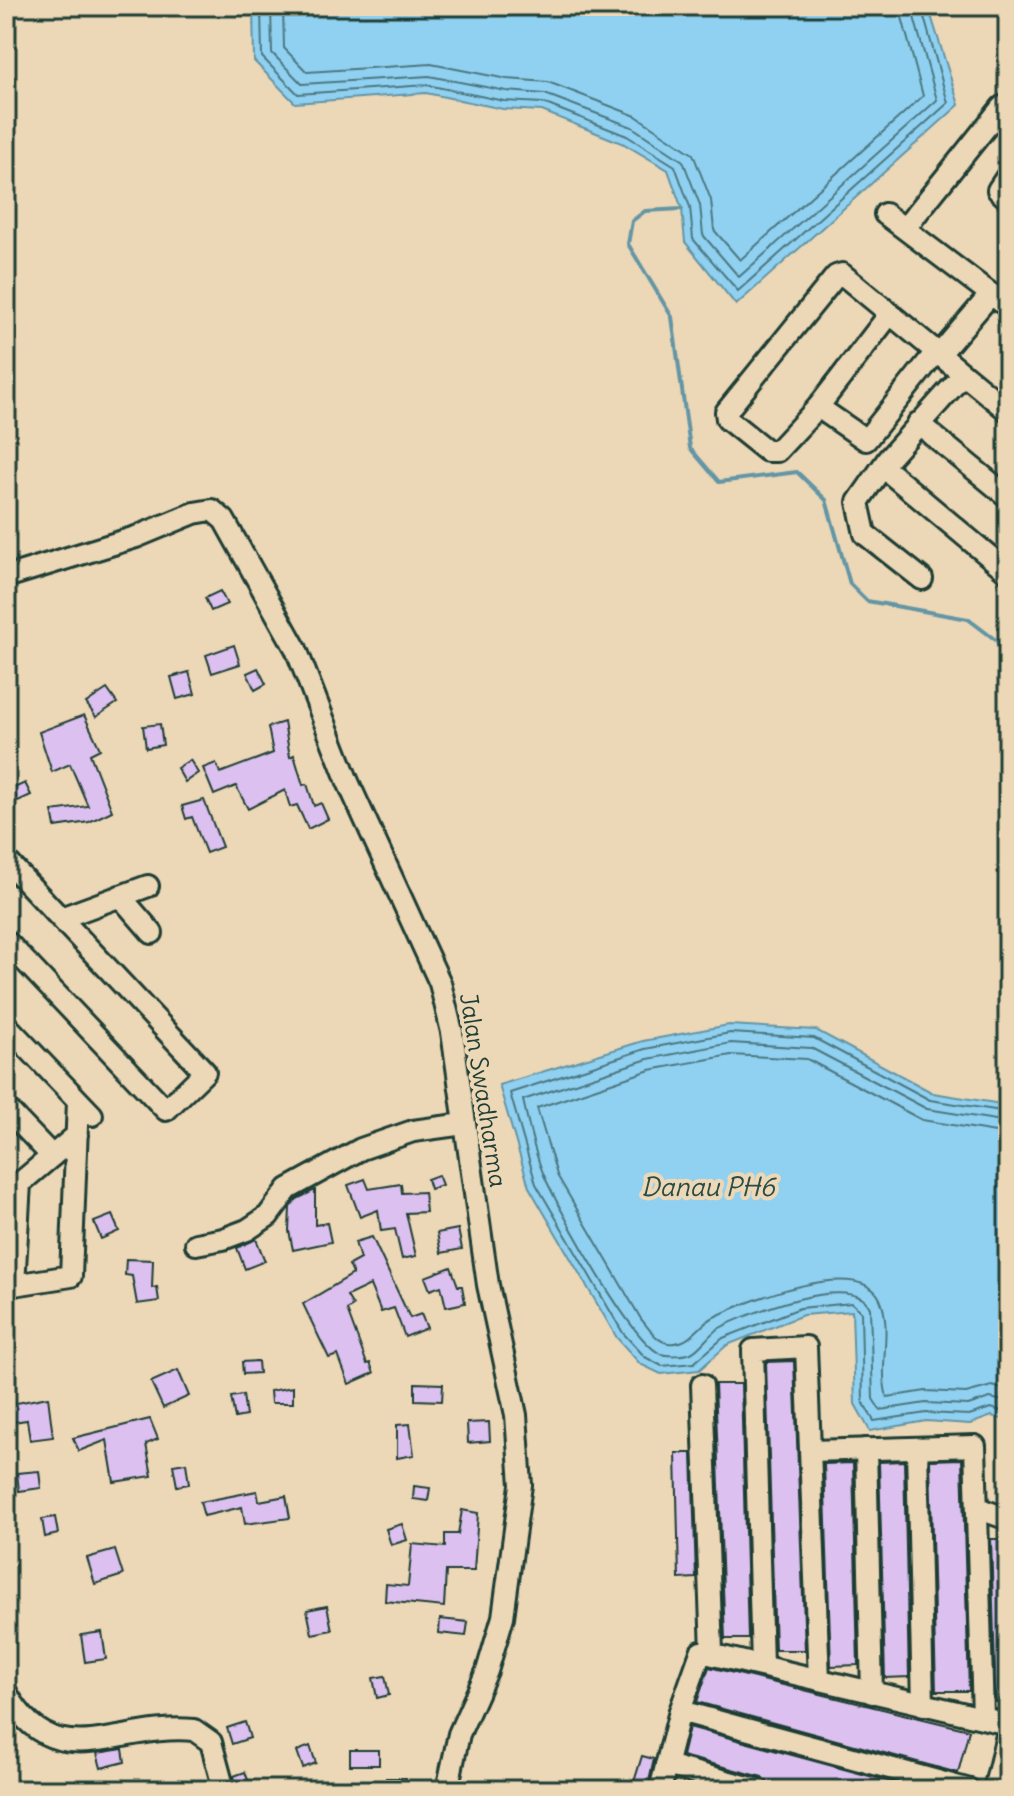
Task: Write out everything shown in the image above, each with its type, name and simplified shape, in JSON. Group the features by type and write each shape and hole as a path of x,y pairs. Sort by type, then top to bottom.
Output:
{"street":[{"path":"905,228 1002,107"},
{"path":"1008,175 998,190 1008,199"},
{"path":"885,214 1008,307"},
{"path":"889,315 818,407 772,453 725,416 836,276 848,276 889,315 1008,411"},
{"path":"866,440 991,294"},
{"path":"922,579 865,534 858,502 918,423 963,375"},
{"path":"818,407 866,440 886,464 1008,572"},
{"path":"918,423 1008,497"},
{"name":"Jalan Swadharma","path":"6,577 136,537 194,513 212,510 224,520 296,649 348,782 440,983 452,1032 488,1285 518,1426 521,1485 503,1617 487,1671 459,1734 447,1790"},
{"path":"6,860 205,1072 166,1110 6,941"},
{"path":"61,918 148,886"},
{"path":"120,896 152,933"},
{"path":"6,1025 85,1108 77,1135 71,1276 14,1285 13,1196 20,1183 77,1135"},
{"path":"6,1108 52,1156"},
{"path":"196,1244 247,1230 268,1216 288,1189 361,1149 413,1131 464,1124"},
{"path":"762,1665 753,1350 806,1347 819,1680"},
{"path":"702,1385 712,1652"},
{"path":"811,1451 975,1446 983,1717"},
{"path":"917,1448 923,1705"},
{"path":"866,1449 872,1693"},
{"path":"977,1508 1008,1519"},
{"path":"660,1790 698,1654 712,1652 1008,1724"},
{"path":"6,1692 26,1723 37,1732 54,1738 130,1737 181,1728 194,1730 211,1742 224,1790"},
{"path":"680,1711 970,1790"},
{"path":"994,1790 1008,1731"},
{"path":"666,1765 759,1790"}],"water":[{"path":"253,6 928,6 959,105 736,305 685,242 682,209 668,170 624,144 542,111 503,109 426,93 295,103 254,61"},
{"name":"Danau PH6","path":"729,1025 816,1030 933,1093 1008,1105 1008,1421 992,1416 970,1424 926,1421 870,1431 855,1404 852,1311 803,1315 727,1345 699,1370 661,1374 640,1364 617,1338 529,1187 499,1085 643,1041"}],"building":[{"path":"220,591 227,604 211,611 205,598"},
{"path":"234,645 240,664 212,673 206,655"},
{"path":"258,668 266,684 255,690 247,673"},
{"path":"189,672 195,694 177,699 171,677"},
{"path":"107,689 117,703 96,717 86,703"},
{"path":"84,715 100,749 90,754 112,811 89,822 55,827 52,811 88,806 70,764 52,772 39,732"},
{"path":"284,722 290,757 294,755 303,785 307,784 314,806 321,803 328,819 308,829 297,805 290,807 285,790 248,809 236,786 214,795 203,768 216,763 220,773 273,753 268,727"},
{"path":"160,724 163,745 146,748 143,726"},
{"path":"190,760 198,773 185,782 177,768"},
{"path":"25,783 31,795 18,801 12,789"},
{"path":"204,800 222,847 206,853 192,817 186,819 182,806"},
{"path":"438,1175 442,1185 430,1189 427,1179"},
{"path":"365,1179 369,1189 401,1184 402,1193 424,1192 426,1212 406,1213 416,1256 402,1259 395,1229 381,1231 378,1210 360,1217 348,1185"},
{"path":"315,1190 315,1225 327,1223 331,1242 293,1250 289,1231 290,1207 297,1199"},
{"path":"112,1215 119,1231 101,1239 94,1222"},
{"path":"458,1229 462,1249 441,1253 437,1233"},
{"path":"372,1237 410,1318 421,1314 427,1328 405,1337 394,1308 381,1312 370,1285 347,1296 353,1306 347,1310 367,1364 370,1363 374,1373 349,1384 338,1355 329,1358 303,1304 353,1274 349,1265 360,1259 355,1242"},
{"path":"256,1239 265,1261 245,1269 237,1248"},
{"path":"126,1259 153,1260 152,1288 157,1287 159,1301 137,1304 132,1276 125,1275"},
{"path":"451,1267 458,1286 462,1286 465,1303 446,1307 441,1286 430,1290 425,1277"},
{"path":"258,1361 259,1373 243,1374 242,1362"},
{"path":"794,1361 805,1650 775,1650 766,1362"},
{"path":"178,1370 189,1396 163,1408 151,1382"},
{"path":"415,1383 443,1384 442,1401 415,1400"},
{"path":"715,1384 741,1384 748,1639 725,1639"},
{"path":"293,1387 293,1403 271,1403 270,1391"},
{"path":"243,1395 246,1416 235,1418 231,1397"},
{"path":"48,1397 53,1437 30,1440 27,1420 6,1423 6,1405"},
{"path":"150,1419 158,1439 146,1444 152,1476 114,1482 107,1440 79,1451 73,1438"},
{"path":"489,1422 490,1441 468,1443 467,1423"},
{"path":"410,1424 414,1455 397,1458 397,1425"},
{"path":"676,1453 692,1453 696,1578 679,1579"},
{"path":"962,1459 969,1691 936,1691 930,1460"},
{"path":"904,1461 909,1677 885,1678 879,1462"},
{"path":"186,1463 189,1484 177,1486 173,1465"},
{"path":"853,1463 858,1665 831,1666 824,1464"},
{"path":"39,1471 41,1488 19,1491 17,1473"},
{"path":"414,1486 430,1488 428,1501 413,1499"},
{"path":"257,1491 259,1501 286,1496 290,1518 245,1524 242,1507 204,1516 200,1502"},
{"path":"462,1510 478,1513 474,1571 446,1571 444,1607 385,1601 386,1584 408,1586 412,1544 445,1547 445,1534 458,1534"},
{"path":"55,1517 58,1534 45,1537 42,1519"},
{"path":"402,1524 407,1540 391,1545 386,1529"},
{"path":"991,1539 1008,1539 1008,1702 996,1702"},
{"path":"115,1550 123,1575 95,1584 87,1558"},
{"path":"327,1606 332,1630 312,1634 307,1610"},
{"path":"440,1619 468,1622 466,1636 439,1633"},
{"path":"102,1632 106,1659 85,1662 81,1635"},
{"path":"709,1667 969,1730 958,1773 697,1702"},
{"path":"385,1676 389,1695 377,1698 373,1678"},
{"path":"245,1722 250,1738 232,1744 227,1728"},
{"path":"689,1727 921,1790 772,1790 762,1777 682,1756"},
{"path":"310,1746 316,1763 303,1768 297,1751"},
{"path":"123,1749 125,1762 101,1768 97,1753"},
{"path":"350,1750 379,1750 379,1765 350,1765"},
{"path":"642,1756 654,1759 648,1786 634,1782"},
{"path":"245,1772 252,1790 237,1790 234,1776"},
{"path":"386,1778 406,1778 406,1790 385,1790"}],"waterway":[{"path":"682,209 645,211 632,221 628,244 672,317 690,448 719,482 797,472 826,500 850,584 867,601 968,619 997,641 1008,678"}]}
